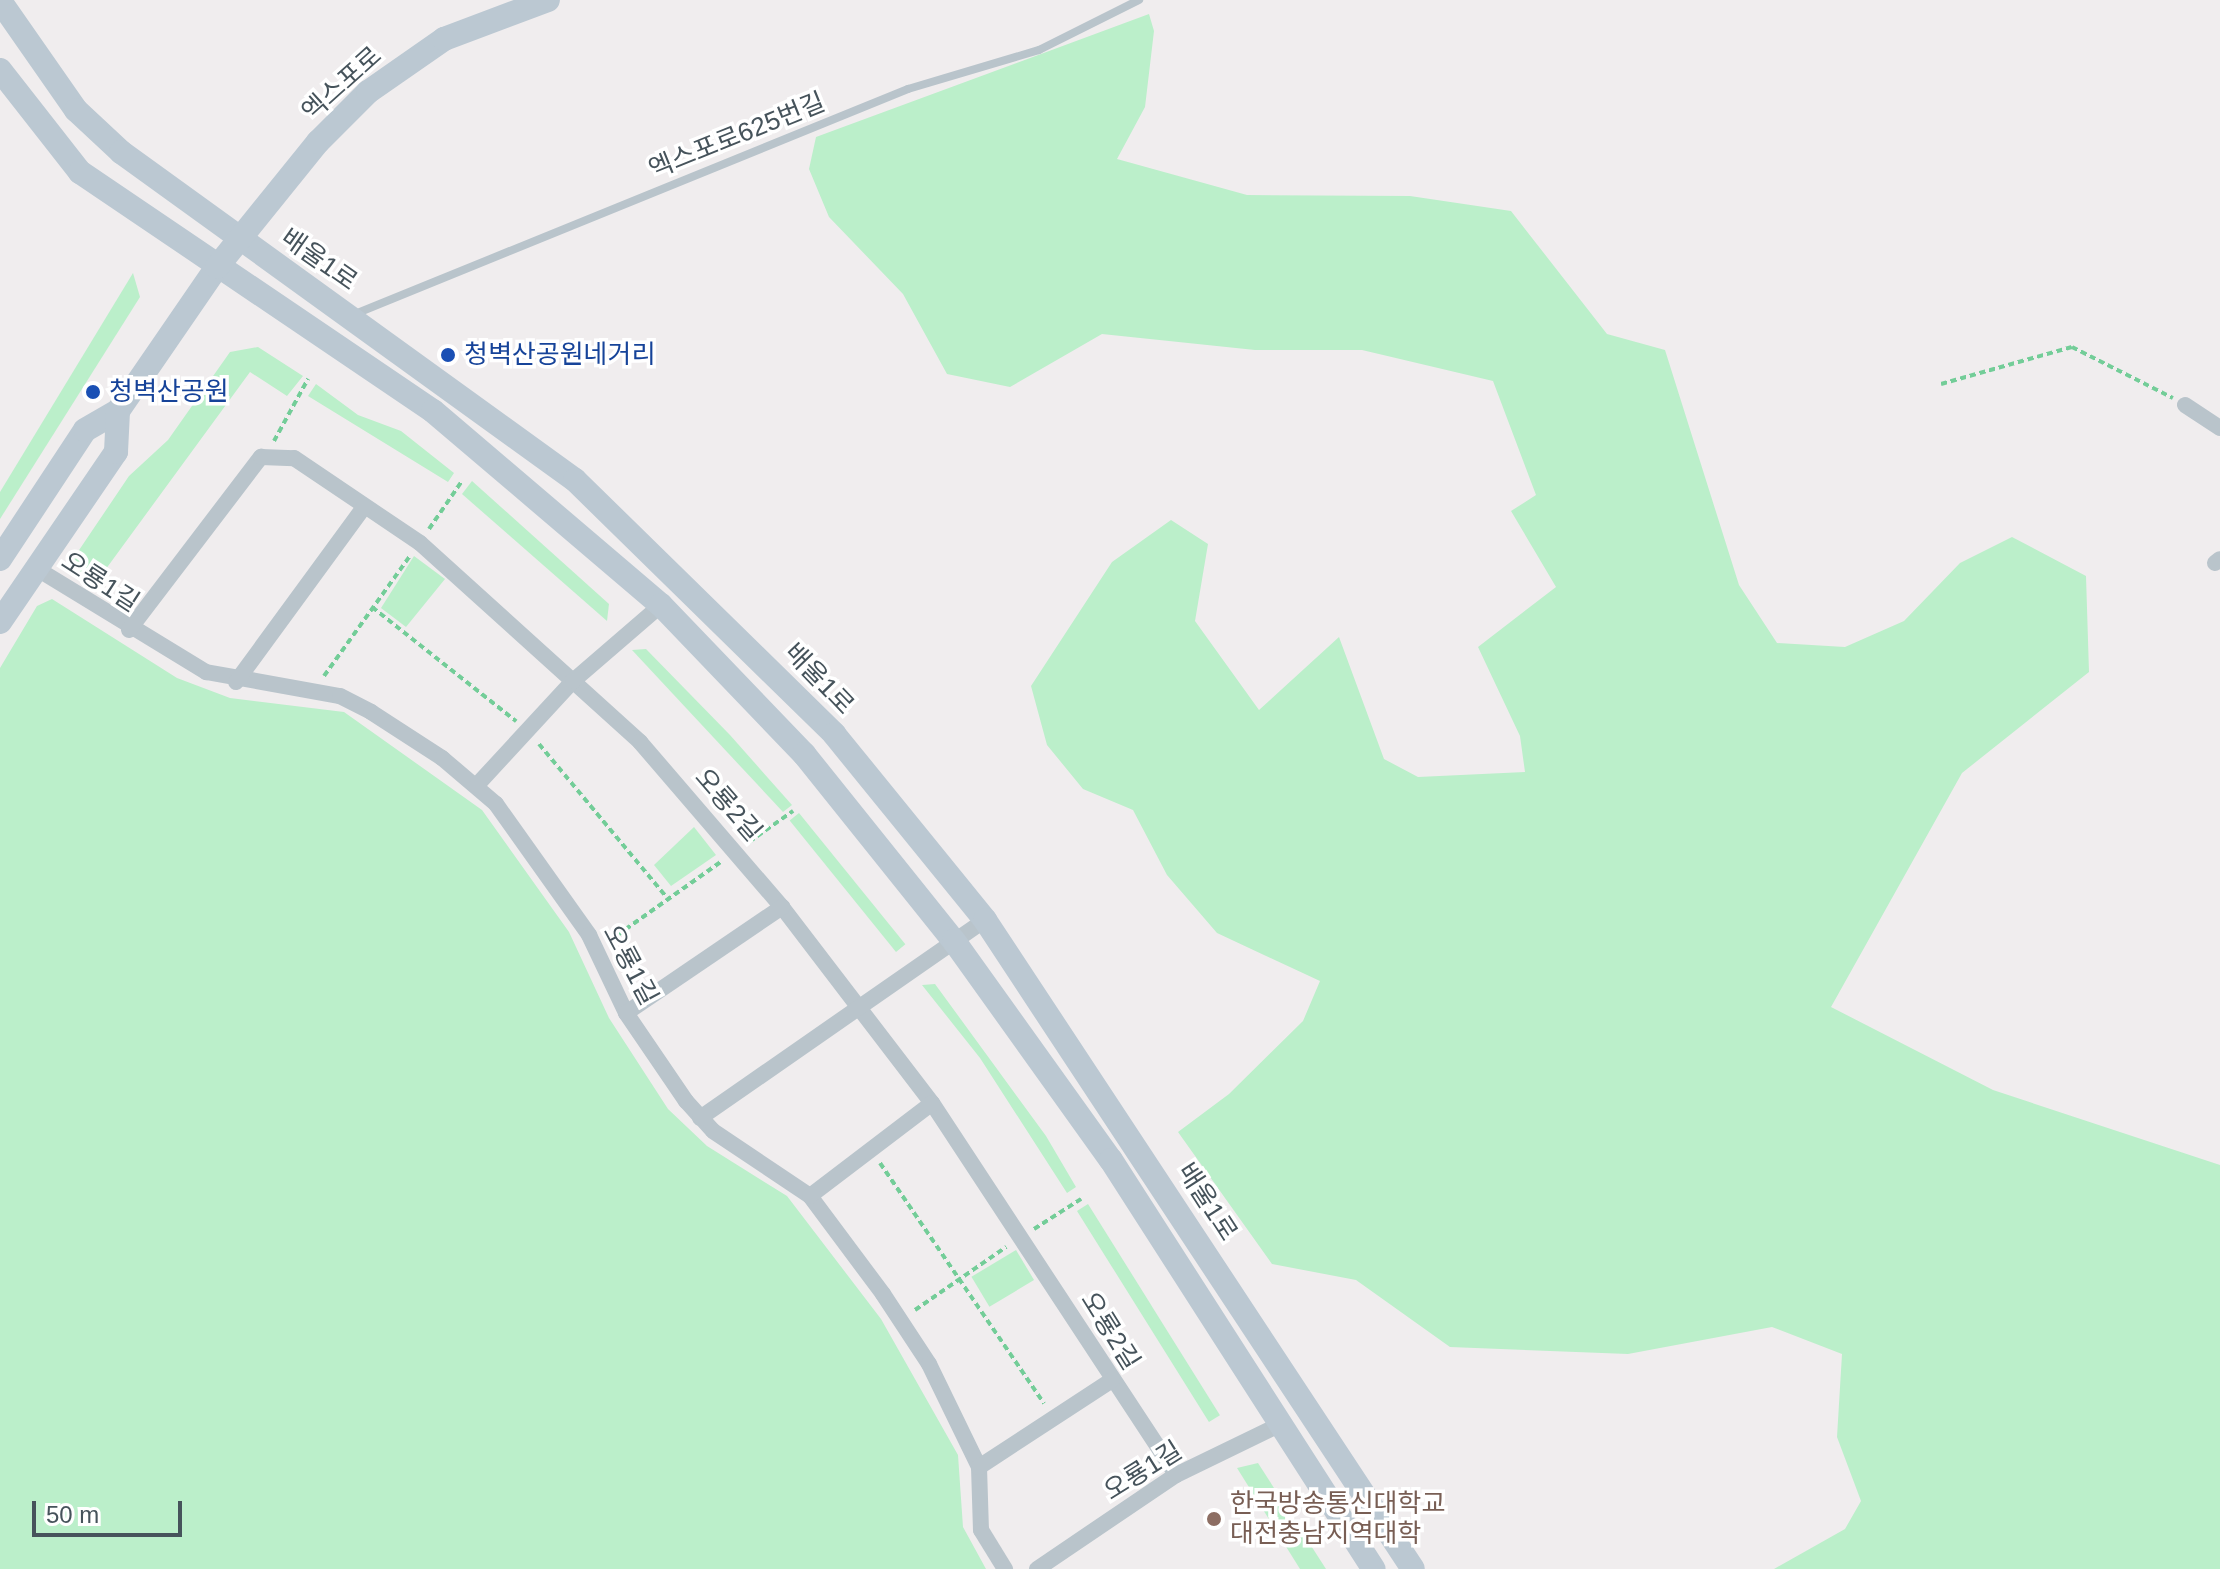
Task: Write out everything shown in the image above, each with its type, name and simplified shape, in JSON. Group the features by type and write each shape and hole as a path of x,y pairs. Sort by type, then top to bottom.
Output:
{"main road":[{"name":"엑스포로","path":"118,411 217,267 368,92 444,39 548,0"},
{"name":"배울1로","path":"0,1 76,110 239,239 351,316 575,480 688,583 834,734 985,920 1413,1569"},
{"path":"0,70 80,172 433,411 661,605 804,754 954,941 1111,1160 1374,1569"},
{"path":"0,559 85,430 118,411"},
{"path":"0,622 34,567 116,452 118,411"}],"street":[{"path":"2185,405 2220,428"},
{"path":"129,630 261,457 273,455"},
{"name":"오룡2길","path":"273,455 294,458 420,543 640,742 782,907 932,1103 1176,1475"},
{"path":"236,682 364,507"},
{"name":"오룡1길","path":"34,567 129,630 236,682 313,691 371,712 477,785 596,951 626,1013 700,1118 810,1196 900,1321 979,1467 981,1530 1005,1569"},
{"path":"477,785 573,681 661,605"},
{"path":"626,1013 782,907"},
{"path":"700,1118 985,920"},
{"path":"810,1196 932,1103"},
{"path":"979,1467 1112,1380"},
{"name":"오룡1길","path":"1037,1569 1176,1475 1281,1424"}],"lane":[{"name":"엑스포로625번길","path":"351,316 908,89 1039,50 1139,0"}],"path":[{"path":"1941,384 2072,347 2185,405"},
{"path":"273,455 274,429 308,379"},
{"path":"313,691 462,481"},
{"path":"372,607 528,731 668,899"},
{"path":"596,951 793,811"},
{"path":"871,1150 960,1275 1054,1419"},
{"path":"900,1321 960,1275 1081,1199"}],"green space":[{"path":"1149,14 1154,31 1145,107 1117,159 1247,195 1410,196 1511,211 1607,334 1665,350 1739,585 1777,643 1845,647 1904,621 1960,563 2012,537 2086,576 2089,672 1962,773 1831,1007 1993,1090 2220,1165 2220,1569 1774,1569 1845,1529 1861,1501 1837,1437 1842,1354 1772,1327 1628,1354 1450,1347 1356,1280 1272,1264 1178,1132 1229,1094 1303,1021 1320,981 1217,933 1167,875 1133,810 1083,789 1047,745 1031,686 1112,562 1171,520 1208,544 1195,621 1259,710 1339,637 1384,759 1418,777 1525,772 1520,736 1478,647 1556,587 1511,511 1536,495 1493,381 1362,350 1255,350 1102,334 1010,387 947,374 903,294 829,217 809,169 816,137"},
{"path":"133,273 140,297 0,519 0,492"},
{"path":"258,347 303,376 287,396 250,372 92,588 73,575 69,565 129,476 168,440 230,352"},
{"path":"316,384 358,415 401,431 454,473 448,482 308,396"},
{"path":"472,481 609,604 607,621 462,494"},
{"path":"414,556 445,579 406,627 381,608"},
{"path":"52,599 177,678 230,698 344,712 482,810 569,932 609,1018 668,1109 707,1146 787,1196 881,1319 958,1455 963,1527 986,1569 0,1569 0,668 37,606"},
{"path":"646,649 730,735 792,805 783,812 632,650"},
{"path":"799,813 905,944 896,952 790,821"},
{"path":"694,827 716,855 671,886 654,865"},
{"path":"935,984 1046,1136 1076,1187 1067,1193 980,1058 922,985"},
{"path":"1088,1204 1220,1415 1209,1422 1077,1211"},
{"path":"1016,1250 1034,1280 989,1307 971,1277"},
{"path":"1258,1463 1326,1569 1300,1569 1237,1468"}],"place":[{"name":"청벽산공원네거리","path":"448,355"},
{"name":"청벽산공원","path":"93,392"},
{"name":"한국방송통신대학교 대전충남지역대학","path":"1214,1519"}]}
